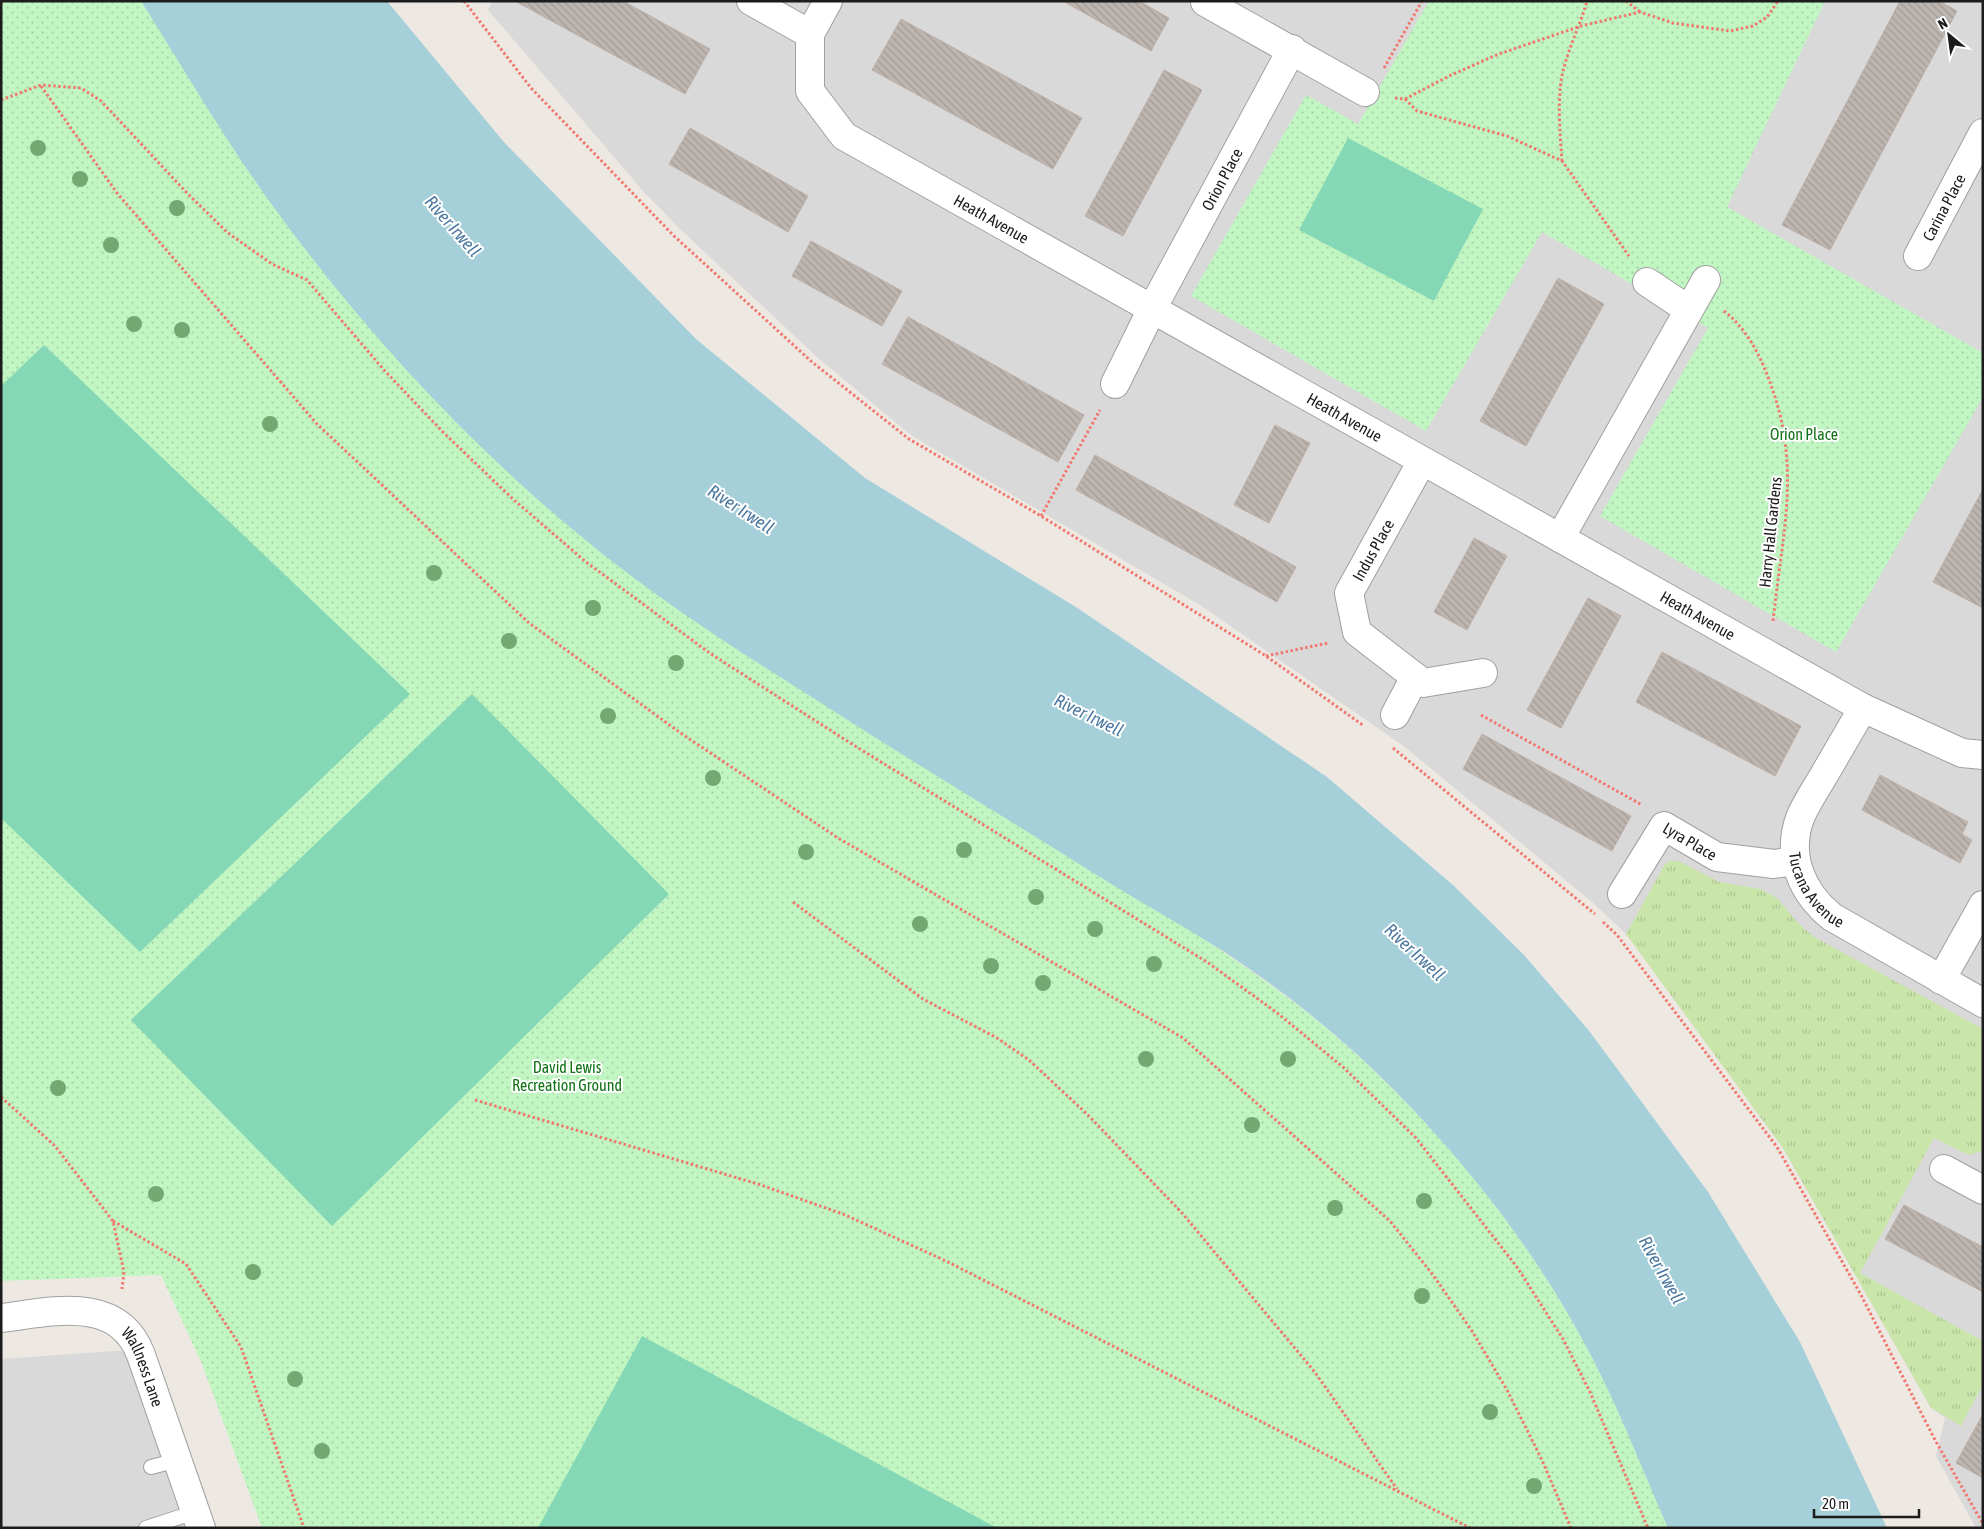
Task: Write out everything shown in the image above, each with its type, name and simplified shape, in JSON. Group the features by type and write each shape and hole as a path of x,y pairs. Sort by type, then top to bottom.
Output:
{"street":[{"path":"751,1 810,34"},
{"name":"Heath Avenue","path":"828,1 810,34 810,91 844,136 1863,708 1962,753 1983,755"},
{"path":"1205,2 1292,49 1367,93"},
{"name":"Orion Place","path":"1115,384 1152,309 1292,49"},
{"name":"Carina Place","path":"1918,256 1983,133"},
{"path":"1560,538 1698,294 1647,282"},
{"name":"Indus Place","path":"1357,632 1350,593 1422,461"},
{"path":"1357,632 1423,683 1483,673"},
{"path":"1395,715 1415,677"},
{"name":"Tucana Avenue","path":"1863,708 1800,818 1795,839 1796,861 1800,877 1818,906 1832,917 1983,1003"},
{"name":"Lyra Place","path":"1622,894 1664,826 1718,857 1774,864 1796,861"},
{"path":"1941,980 1983,905"},
{"path":"1944,1169 1983,1190"},
{"name":"Wallness Lane","path":"1,1318 69,1310 86,1311 104,1316 119,1325 130,1335 139,1348 198,1520"}],"lane":[{"path":"151,1467 178,1460"},
{"path":"146,1528 198,1520"}],"path":[{"path":"464,1 530,88 674,236 812,362 909,440 1041,516 1266,656 1370,731"},
{"path":"1422,1 1367,93 1405,99 1417,111 1507,136 1562,161 1647,282"},
{"path":"1562,161 1559,118 1564,65 1581,26 1586,1"},
{"path":"1626,1 1640,12 1673,23 1730,32 1753,26 1767,16 1778,1"},
{"path":"1405,99 1451,75 1499,54 1581,26 1640,12"},
{"path":"41,85 117,193 317,424 529,623 682,734 838,838 1183,1038 1390,1221 1472,1331 1507,1390 1542,1460 1571,1528"},
{"path":"1,100 41,85 81,88 101,101 228,232 272,264 306,280 384,370 444,433 514,500 586,562 735,669 855,746 1207,962 1276,1012 1343,1067 1416,1138 1517,1267 1563,1340 1590,1392 1646,1523 1646,1528"},
{"name":"Harry Hall Gardens","path":"1698,294 1728,314 1748,338 1764,365 1775,394 1783,426 1788,457 1789,498 1778,571 1770,655"},
{"path":"1041,516 1115,384"},
{"path":"1266,656 1339,640 1357,632"},
{"path":"1481,715 1644,806"},
{"path":"1386,742 1585,904 1617,935 1777,1147 1861,1295 1935,1440 1983,1524"},
{"path":"793,902 923,999 997,1038 1029,1060 1088,1115 1182,1213 1314,1371 1397,1490"},
{"path":"1,1097 55,1146 113,1221 186,1264 241,1346 304,1528"},
{"path":"475,1100 758,1184 844,1214 946,1261 1470,1528"},
{"path":"113,1221 124,1272 119,1325"}],"shaded area":[{"path":"492,1 1983,1 1983,1528 1976,1528 1936,1456 1945,1418 1931,1408 1783,1148 1626,934 1592,902 1405,747 1200,605 912,436 817,357 680,229 643,191 488,10"},
{"path":"129,1350 185,1528 1,1528 1,1359"}],"green space":[{"name":"David Lewis Recreation Ground","path":"1,1 141,1 240,157 304,247 356,311 411,372 527,489 1237,962 1312,1016 1375,1072 1442,1141 1473,1177 1530,1254 1556,1294 1605,1382 1668,1528 262,1528 202,1364 161,1275 1,1281"},
{"name":"Orion Place","path":"1429,1 1825,1 1727,207 1983,353 1983,397 1836,652 1600,516 1708,328 1542,232 1426,431 1191,296 1306,95 1358,124"},
{"path":"1348,138 1483,209 1434,301 1299,230"},
{"path":"44,345 410,694 140,952 1,818 1,386"},
{"path":"472,694 669,894 332,1226 131,1020"},
{"path":"1669,861 1679,861 1719,882 1760,889 1777,898 1797,922 1814,937 1983,1029 1983,1151 1969,1155 1934,1138 1860,1273 1983,1341 1983,1384 1961,1426 1931,1408 1783,1148 1626,934 1665,864"},
{"path":"642,1336 997,1528 538,1528"}],"water":[{"name":"River Irwell","path":"141,1 387,1 503,141 696,339 865,478 1079,609 1327,777 1454,886 1524,955 1590,1032 1708,1192 1800,1342 1887,1528 1668,1528 1605,1384 1581,1337 1541,1271 1496,1207 1472,1177 1421,1118 1375,1071 1334,1034 1246,966 923,767 734,647 625,571 551,511 460,426 375,335 335,287 244,165"}],"building":[{"path":"515,1 623,1 710,49 685,94"},
{"path":"1063,1 1139,1 1169,18 1151,51"},
{"path":"1900,1 1939,1 1957,11 1830,250 1782,225"},
{"path":"901,19 1082,118 1053,169 872,70"},
{"path":"1164,70 1202,90 1123,236 1085,216"},
{"path":"690,128 808,196 788,232 669,164"},
{"path":"811,241 902,291 882,326 792,276"},
{"path":"1558,278 1604,304 1526,446 1480,421"},
{"path":"908,317 1084,415 1058,462 882,364"},
{"path":"1275,425 1310,443 1269,523 1234,505"},
{"path":"1095,455 1296,567 1277,602 1076,490"},
{"path":"1983,489 1983,608 1933,582"},
{"path":"1474,538 1507,556 1467,630 1434,612"},
{"path":"1588,598 1621,616 1561,728 1527,710"},
{"path":"1662,652 1801,726 1775,776 1636,702"},
{"path":"1482,734 1631,816 1612,851 1463,769"},
{"path":"1880,775 1968,822 1962,834 1972,840 1960,863 1862,810"},
{"path":"1904,1205 1983,1247 1983,1292 1885,1239"},
{"path":"1983,1414 1983,1478 1956,1463"}]}
